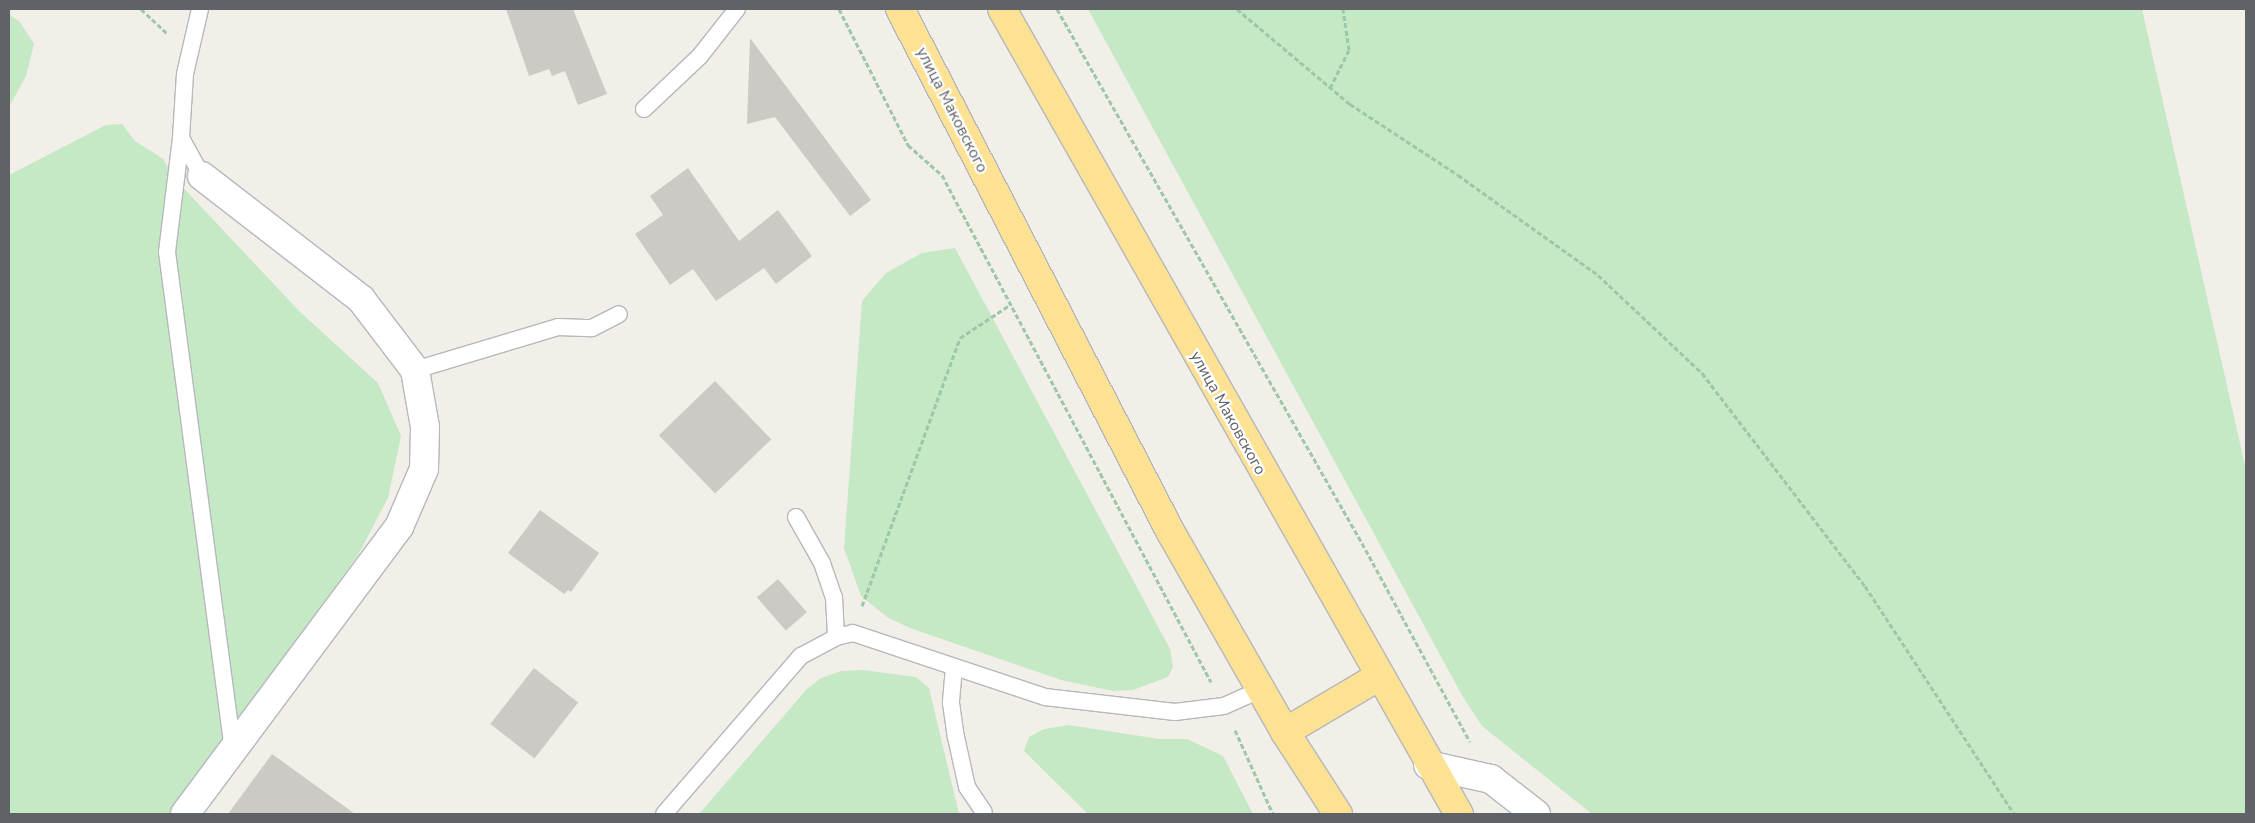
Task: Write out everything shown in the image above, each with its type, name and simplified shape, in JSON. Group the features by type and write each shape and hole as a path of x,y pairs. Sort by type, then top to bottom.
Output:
{"highway":[{"name":"улица Маковского","path":"900,9 1170,531 1285,732 1338,814"},
{"name":"улица Маковского","path":"1002,9 1378,677 1458,814"},
{"path":"1285,732 1378,677"}],"street":[{"path":"185,814 399,527 424,469 426,427 415,370 361,299 202,176"},
{"path":"1428,765 1491,779 1536,814"}],"lane":[{"path":"200,9 189,49 181,138 167,252 233,750"},
{"path":"644,109 700,56 737,9"},
{"path":"181,138 202,176"},
{"path":"415,370 558,327 592,328 619,314"},
{"path":"796,517 822,562 834,597 836,637"},
{"path":"664,814 801,656 836,637 853,633 1045,697 1175,712 1224,706 1262,689"},
{"path":"954,667 951,703 956,737 967,787 984,812"}],"path":[{"path":"141,9 159,28 189,49"},
{"path":"839,9 908,145 942,175 1224,706 1272,814"},
{"path":"1057,9 1362,543 1491,779"},
{"path":"1237,9 1330,88 1598,275 1702,373 1865,586 2014,814"},
{"path":"1330,88 1349,50 1343,9"},
{"path":"853,633 960,338 1011,304"}],"green space":[{"path":"1088,9 2142,9 2246,470 2246,814 1592,814 1482,726 1463,697"},
{"path":"9,14 20,22 34,44 26,76 9,107"},
{"path":"122,124 135,141 163,159 175,179 299,311 378,383 401,436 388,498 358,555 170,814 9,814 9,175 106,125"},
{"path":"955,248 1170,649 1173,667 1168,677 1133,690 1113,691 1061,680 910,628 887,617 861,596 844,548 862,301 886,273 922,253"},
{"path":"863,670 916,677 929,688 959,814 699,814 807,689 821,678 841,671"},
{"path":"1069,725 1159,739 1187,739 1223,756 1253,814 1088,814 1024,751 1029,737 1044,729"}],"building":[{"path":"506,9 573,9 607,94 578,105 565,71 552,76 549,69 529,76"},
{"path":"750,38 871,200 850,216 775,117 747,124"},
{"path":"688,168 739,241 778,210 812,256 776,284 764,268 716,301 693,269 670,285 635,234 663,215 650,196"},
{"path":"715,381 771,439 715,493 659,435"},
{"path":"540,510 599,553 571,592 568,590 564,594 508,553"},
{"path":"778,579 807,612 786,631 757,597"},
{"path":"534,668 578,702 534,758 490,724"},
{"path":"272,754 355,814 228,814"}]}
